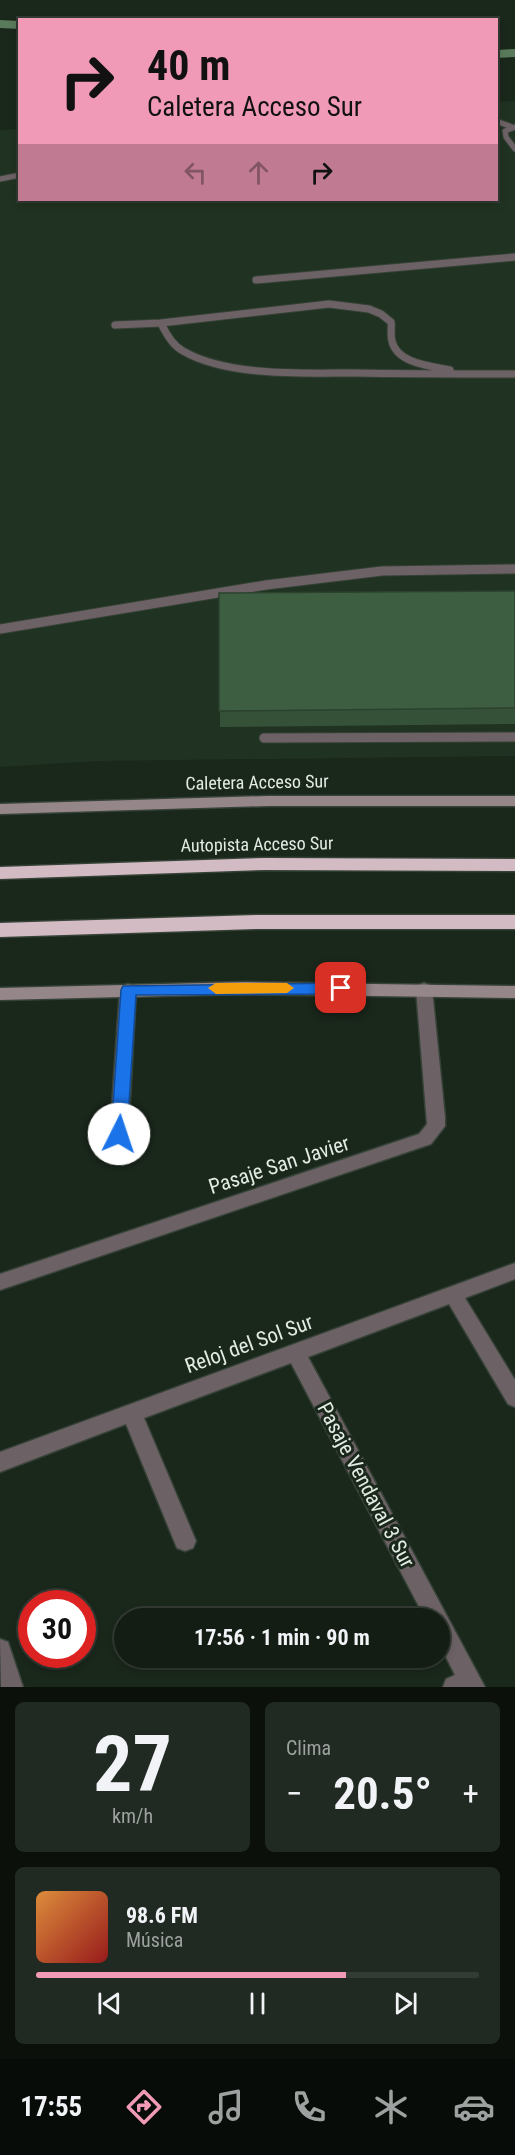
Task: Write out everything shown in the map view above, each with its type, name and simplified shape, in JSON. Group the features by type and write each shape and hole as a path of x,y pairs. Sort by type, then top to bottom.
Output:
{"highway":[{"name":"Autopista Acceso Sur","path":"0,873 265,864 515,865"},
{"path":"0,930 256,922 515,922"}],"main road":[{"name":"Caletera Acceso Sur","path":"0,809 300,800 515,801"},
{"path":"0,994 245,988 515,992"}],"street":[{"name":"Pasaje San Javier","path":"0,1282 425,1139 436,1126 436,1117 424,989"},
{"path":"119,1134 128,990"},
{"name":"Reloj del Sol Sur","path":"0,1462 515,1271"},
{"path":"453,1294 515,1398"},
{"name":"Pasaje Vendaval 3 Sur","path":"295,1352 432,1608"},
{"path":"132,1413 185,1541"},
{"path":"450,1647 466,1685"},
{"path":"0,1650 12,1687"}],"lane":[{"path":"498,122 514,127"},
{"path":"514,127 505,131 506,137 515,149"},
{"path":"0,179 18,175"},
{"path":"256,280 515,257"},
{"path":"115,325 161,323 329,304 369,309 381,314 391,322 392,343 409,359 471,374"},
{"path":"161,323 173,345 185,353 207,361 245,368 297,372 515,374"},
{"path":"0,630 266,585 382,571 515,569"},
{"path":"264,738 515,738"}],"shaded area":[{"path":"515,101 515,756 99,761 0,767 0,130 18,129 18,201 498,201 498,102"}],"building":[{"path":"515,591 515,708 219,711 219,593"}],"waterway":[{"path":"0,24 18,25"},
{"path":"498,54 515,53"}],"slow traffic":[{"path":"216,988 287,988"}],"route":[{"path":"119,1134 128,990 341,988"}]}
